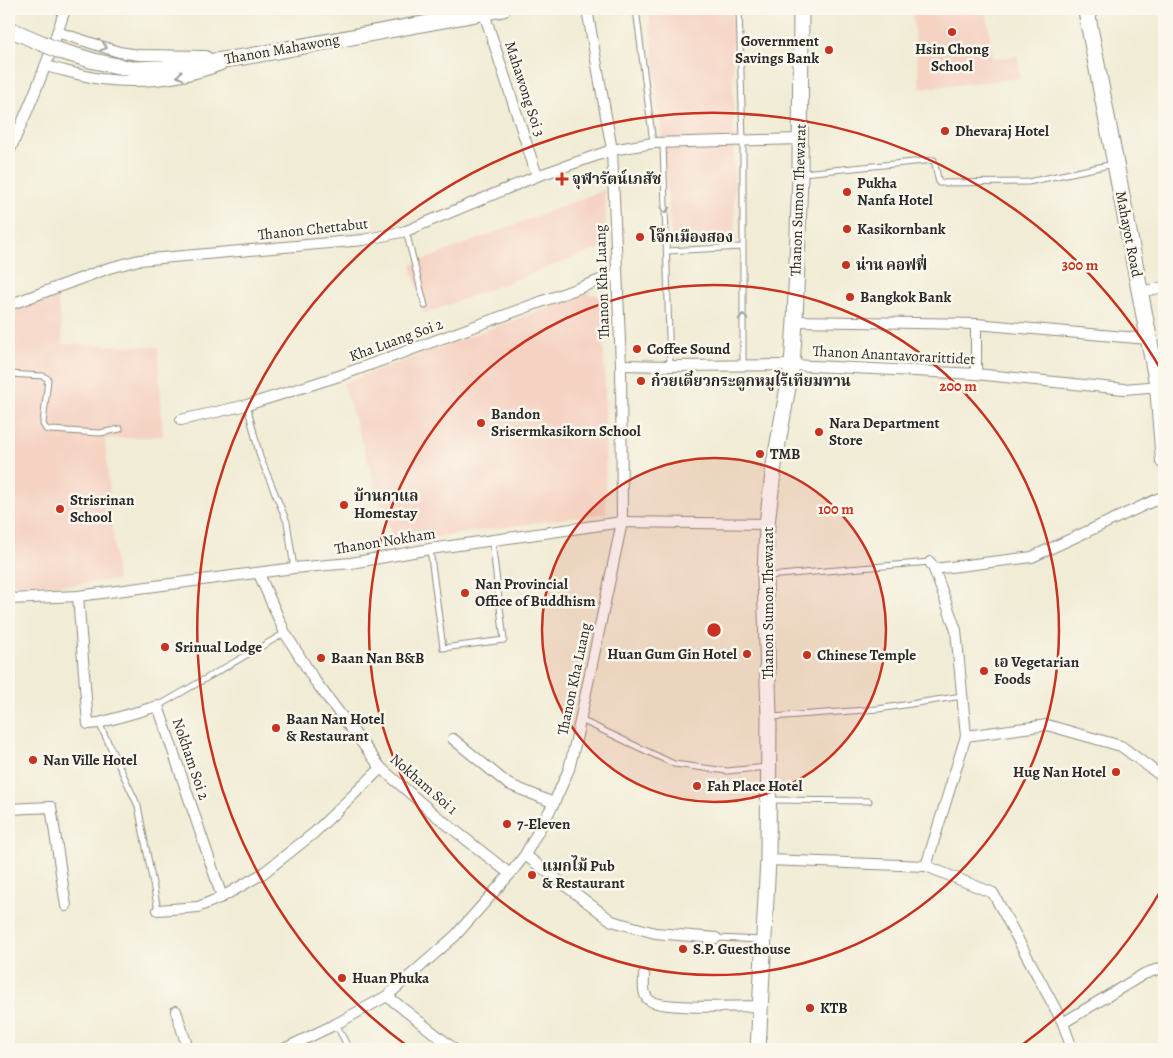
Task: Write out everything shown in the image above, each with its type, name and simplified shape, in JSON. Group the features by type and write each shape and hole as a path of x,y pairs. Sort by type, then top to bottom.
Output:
{"main road":[{"name":"Mahayot Road","path":"1086,9 1148,339 1161,386 1164,461"}],"street":[{"path":"9,152 45,66 65,9"},
{"name":"Thanon Mahawong","path":"9,29 60,52 94,61 132,68 163,68 244,57 503,9"},
{"name":"Thanon Kha Luang","path":"284,1049 336,1024 387,996 455,936 525,855 554,803 569,769 622,522 621,365 612,150 586,9"},
{"name":"Thanon Sumon Thewarat","path":"758,1049 768,860 769,717 765,576 767,524 774,465 792,365 795,321 801,139 801,9"},
{"name":"Mahawong Soi 3","path":"484,12 537,176"},
{"path":"58,32 119,52 139,55 244,57"},
{"path":"45,66 101,79 138,81 171,78 206,70 244,57"},
{"name":"Thanon Chettabut","path":"9,306 109,268 139,260 363,240 406,231 537,176 612,150 658,143 801,139"},
{"name":"Kha Luang Soi 2","path":"181,420 247,406 339,376 617,274"},
{"path":"1140,292 1164,287"},
{"path":"795,321 976,324 1148,339"},
{"path":"976,324 976,374"},
{"name":"Thanon Anantavorarittidet","path":"621,365 792,365 976,374 1124,388 1161,386"},
{"path":"926,866 966,736 956,630 932,565 1032,557 1164,496"},
{"name":"Thanon Nokham","path":"9,599 78,596 294,568 351,563 430,549 622,522 767,524"},
{"name":"Nokham Soi 1","path":"259,574 285,632 315,682 381,768 434,814 510,874"},
{"path":"78,596 88,724 99,723"},
{"name":"Nokham Soi 2","path":"99,723 158,706 222,897"},
{"path":"966,736 1046,725 1120,746 1164,778"},
{"path":"453,739 508,784 554,803"},
{"path":"158,910 198,907 222,897 262,874 314,833 381,768"},
{"path":"9,809 51,807 66,906"},
{"path":"525,855 612,922 655,933 716,938"},
{"path":"768,860 926,866 993,892 1063,1023 1072,1049"},
{"path":"1063,1023 1144,974 1164,967"},
{"path":"644,975 646,996 656,1004 674,1006 760,1006"},
{"path":"387,996 454,1049"},
{"path":"176,1011 188,1049"}],"lane":[{"path":"636,9 658,143 667,251 670,366"},
{"path":"739,9 743,140 743,366"},
{"path":"800,174 934,160 939,183 1028,182 1115,163"},
{"path":"406,231 425,306"},
{"path":"667,251 742,247"},
{"path":"9,374 43,376 48,379 43,424 46,429 100,433 120,429"},
{"path":"247,406 260,457 287,522 294,568"},
{"path":"430,549 443,648 504,640 492,540"},
{"path":"765,576 932,565"},
{"path":"158,706 285,632"},
{"path":"769,717 878,709 962,696"},
{"path":"580,720 674,764 727,770 768,767"},
{"path":"99,723 138,806 158,910"},
{"path":"769,800 869,801"},
{"path":"716,938 763,940"},
{"path":"336,1024 349,1049"}],"shaded area":[{"path":"649,9 732,9 735,240 672,244"},
{"name":"Hsin Chong School","path":"912,9 986,9 993,58 1018,56 1020,78 920,89"},
{"path":"604,190 608,245 424,314 411,265"},
{"name":"Bandon Srisermkasikorn School","path":"587,293 602,297 606,513 394,543 343,383"},
{"name":"Strisrinan School","path":"57,295 63,344 158,347 163,436 105,439 117,580 71,585 9,584 9,314"}],"place":[{"name":"Hsin Chong School","path":"952,32"},
{"name":"Government Savings Bank","path":"829,50"},
{"name":"Dhevaraj Hotel","path":"945,131"},
{"name":"จุฬารัตน์เภสัช","path":"562,179"},
{"name":"Pukha Nanfa Hotel","path":"847,192"},
{"name":"Kasikornbank","path":"847,229"},
{"name":"โจ๊กเมืองสอง","path":"640,237"},
{"name":"น่าน คอฟฟี่","path":"846,265"},
{"name":"Bangkok Bank","path":"850,297"},
{"name":"Coffee Sound","path":"637,349"},
{"name":"ก๋วยเตี๋ยวกระดูกหมูไร้เทียมทาน","path":"641,381"},
{"name":"Bandon Srisermkasikorn School","path":"481,423"},
{"name":"Nara Department Store","path":"819,432"},
{"name":"TMB","path":"760,454"},
{"name":"บ้านกาแล Homestay","path":"344,505"},
{"name":"Strisrinan School","path":"60,509"},
{"name":"Nan Provincial Office of Buddhism","path":"465,593"},
{"name":"Srinual Lodge","path":"165,647"},
{"name":"Huan Gum Gin Hotel","path":"747,654"},
{"name":"Chinese Temple","path":"807,655"},
{"name":"Baan Nan B&B","path":"321,658"},
{"name":"เอ Vegetarian Foods","path":"984,671"},
{"name":"Baan Nan Hotel & Restaurant","path":"276,728"},
{"name":"Nan Ville Hotel","path":"33,760"},
{"name":"Hug Nan Hotel","path":"1116,772"},
{"name":"Fah Place Hotel","path":"697,786"},
{"name":"7-Eleven","path":"507,824"},
{"name":"แมกไม้ Pub & Restaurant","path":"532,875"},
{"name":"S.P. Guesthouse","path":"683,949"},
{"name":"Huan Phuka","path":"342,978"},
{"name":"KTB","path":"810,1008"}]}
